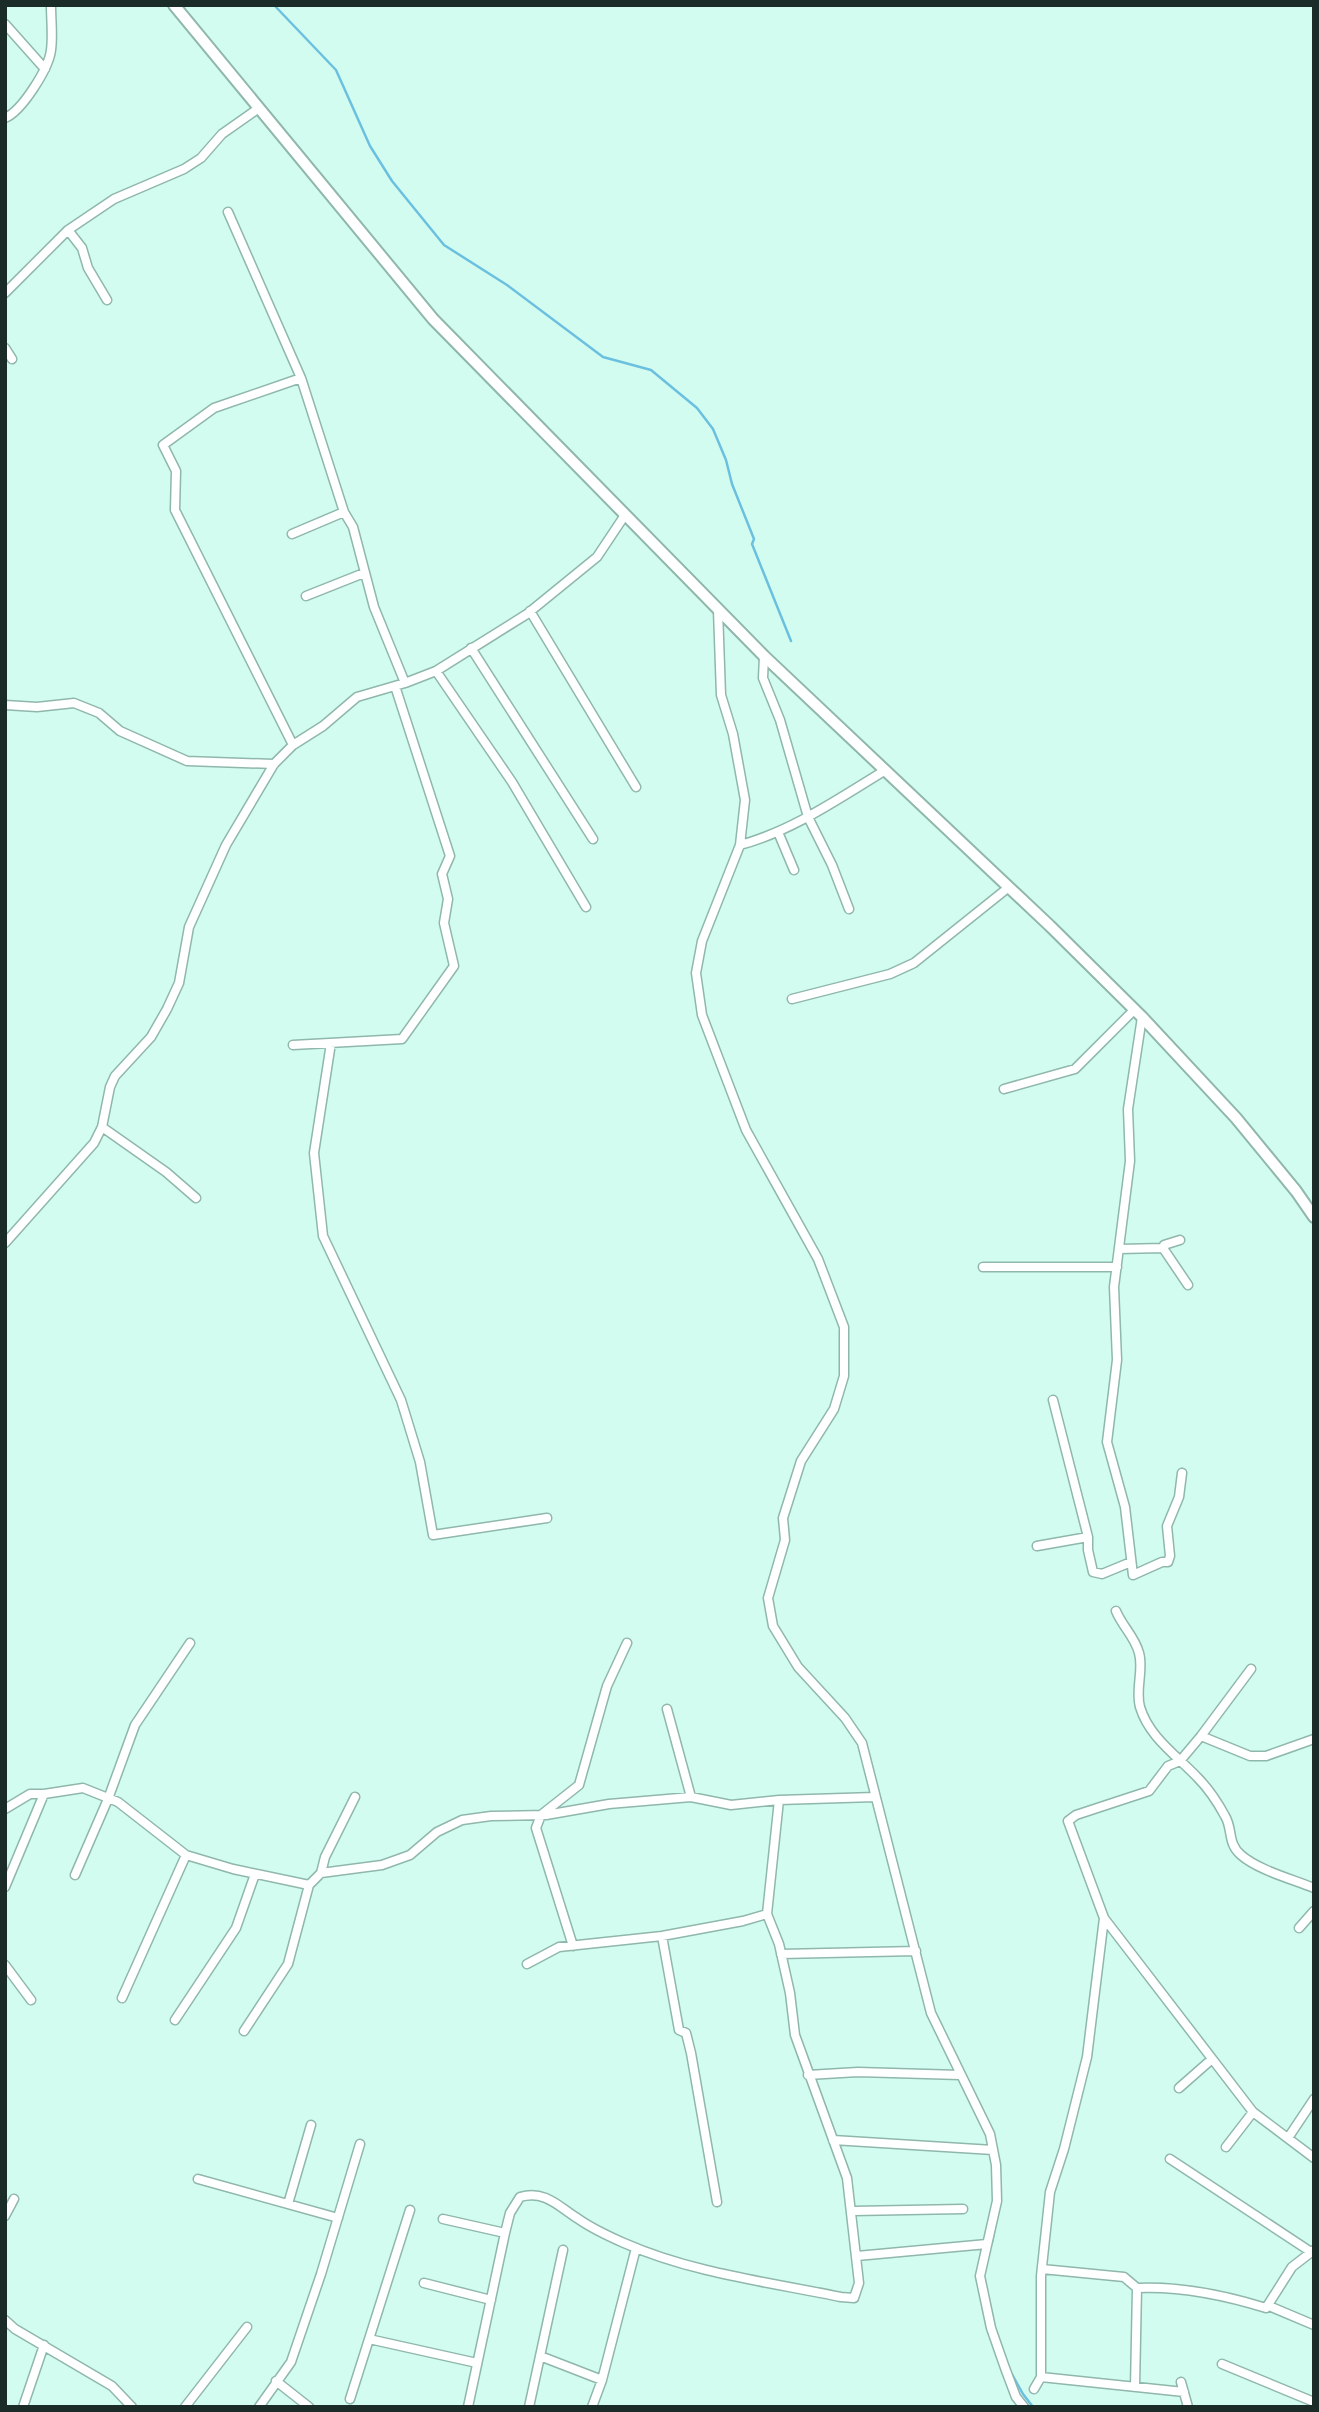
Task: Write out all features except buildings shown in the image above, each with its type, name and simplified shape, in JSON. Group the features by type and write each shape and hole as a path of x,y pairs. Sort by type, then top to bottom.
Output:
{"main road":[{"path":"174,5 433,319 764,656 1138,1013 1236,1118 1314,1217"}],"street":[{"path":"5,118 27,97 45,69 51,51 51,5"},
{"path":"5,24 45,69"},
{"path":"5,293 68,230 114,199 192,164 201,158 222,134 259,108"},
{"path":"228,212 301,378 344,512 353,527 374,607 405,683"},
{"path":"68,230 82,248 88,268 107,300"},
{"path":"5,348 12,359"},
{"path":"293,745 175,510 176,471 163,445 214,408 301,378"},
{"path":"292,534 344,512"},
{"path":"5,1244 94,1143 102,1127 108,1094 115,1076 151,1037 167,1009 179,983 189,927 226,845 274,764 293,745 323,726 357,697 436,671 530,611 597,557 625,515"},
{"path":"306,596 364,573"},
{"path":"718,610 721,695 733,734 745,800 740,845 702,941 696,973 702,1015 746,1130 818,1259 844,1327 844,1376 834,1409 801,1461 783,1518 785,1540 768,1598 773,1626 798,1667 845,1718 862,1743 931,2014 990,2134 996,2165 997,2201 979,2276 1004,2368 1016,2398 1024,2407"},
{"path":"530,611 636,787"},
{"path":"471,648 593,839"},
{"path":"764,656 763,678 780,720 808,817 832,865 849,909"},
{"path":"436,671 512,782 586,907"},
{"path":"293,1045 402,1039 454,966 444,923 448,899 442,874 450,856 395,686"},
{"path":"5,705 37,707 74,703 99,713 120,731 187,761 274,764"},
{"path":"740,845 778,832 808,817 884,771"},
{"path":"778,832 794,870"},
{"path":"792,999 890,974 914,963 1009,887"},
{"path":"1004,1089 1075,1069 1138,1013"},
{"path":"1138,1013 1128,1109 1130,1161 1114,1287 1117,1360 1107,1442 1125,1507 1133,1575 1168,1562 1170,1556 1167,1526 1179,1497 1182,1473"},
{"path":"331,1042 314,1153 323,1236 401,1400 420,1462 433,1535 547,1518"},
{"path":"102,1127 166,1172 196,1198"},
{"path":"1119,1249 1163,1248 1164,1245 1180,1240"},
{"path":"1163,1248 1188,1285"},
{"path":"983,1267 1117,1267"},
{"path":"1053,1400 1088,1537 1093,1572 1096,1574 1131,1562"},
{"path":"1037,1546 1088,1537"},
{"path":"1116,1611 1140,1654 1140,1707 1156,1738 1199,1778 1227,1819 1230,1839 1238,1853 1251,1862 1314,1888"},
{"path":"75,1875 108,1799 135,1724 190,1643"},
{"path":"573,1946 536,1828 541,1815 579,1784 607,1686 627,1643"},
{"path":"1251,1669 1201,1736 1180,1761 1168,1766 1149,1791 1076,1815 1068,1821 1104,1917 1253,2112 1314,2158"},
{"path":"667,1709 691,1797"},
{"path":"1201,1736 1250,1756 1266,1756 1314,1739"},
{"path":"5,1809 30,1794 83,1788 118,1802 186,1855 255,1874 309,1885"},
{"path":"5,1888 44,1794"},
{"path":"244,2031 288,1964 309,1885 321,1873 325,1857 355,1797"},
{"path":"321,1873 383,1866 410,1855 437,1832 462,1820 491,1816 541,1815 609,1804 691,1797 731,1805 779,1800 875,1797"},
{"path":"468,2407 510,2213 520,2197 529,2194 550,2198 578,2219 636,2248 681,2265 853,2298 859,2283 853,2211 847,2178 795,2035 790,1993 781,1954 767,1914 779,1800"},
{"path":"122,1998 186,1855"},
{"path":"175,2020 236,1928 255,1874"},
{"path":"1299,1928 1314,1911"},
{"path":"527,1965 559,1947 662,1936 767,1914"},
{"path":"1034,2389 1041,2377 1042,2269 1050,2192 1065,2149 1087,2057 1104,1917"},
{"path":"662,1936 679,2030 686,2033 691,2053 717,2202"},
{"path":"781,1954 916,1951"},
{"path":"5,1965 31,2000"},
{"path":"1180,2088 1212,2059"},
{"path":"808,2075 960,2075"},
{"path":"1288,2138 1314,2099"},
{"path":"1226,2147 1253,2112"},
{"path":"288,2204 311,2125"},
{"path":"833,2140 993,2150"},
{"path":"259,2407 291,2362 360,2144"},
{"path":"1170,2159 1313,2251 1292,2267 1269,2306"},
{"path":"198,2179 338,2218"},
{"path":"5,2216 14,2199"},
{"path":"853,2211 963,2209"},
{"path":"350,2399 410,2210"},
{"path":"443,2219 505,2233"},
{"path":"857,2256 987,2244"},
{"path":"592,2407 602,2380 636,2248"},
{"path":"529,2407 563,2250"},
{"path":"1042,2269 1124,2277 1137,2288 1224,2296 1266,2308 1269,2306 1314,2325"},
{"path":"424,2283 491,2300"},
{"path":"1135,2386 1137,2288"},
{"path":"5,2320 15,2329 112,2386 132,2407"},
{"path":"185,2407 247,2327"},
{"path":"369,2339 477,2363"},
{"path":"23,2407 44,2345"},
{"path":"540,2356 602,2380"},
{"path":"1223,2364 1314,2402"},
{"path":"1041,2377 1184,2392"},
{"path":"276,2381 309,2407"},
{"path":"1181,2382 1188,2407"}],"waterway":[{"path":"274,5 336,70 370,146 392,181 444,245 507,285 603,357 651,370 697,408 713,429 726,460 732,484 754,539 752,544 791,641"},
{"path":"992,2242 999,2207"},
{"path":"1009,2369 1033,2407"}]}
